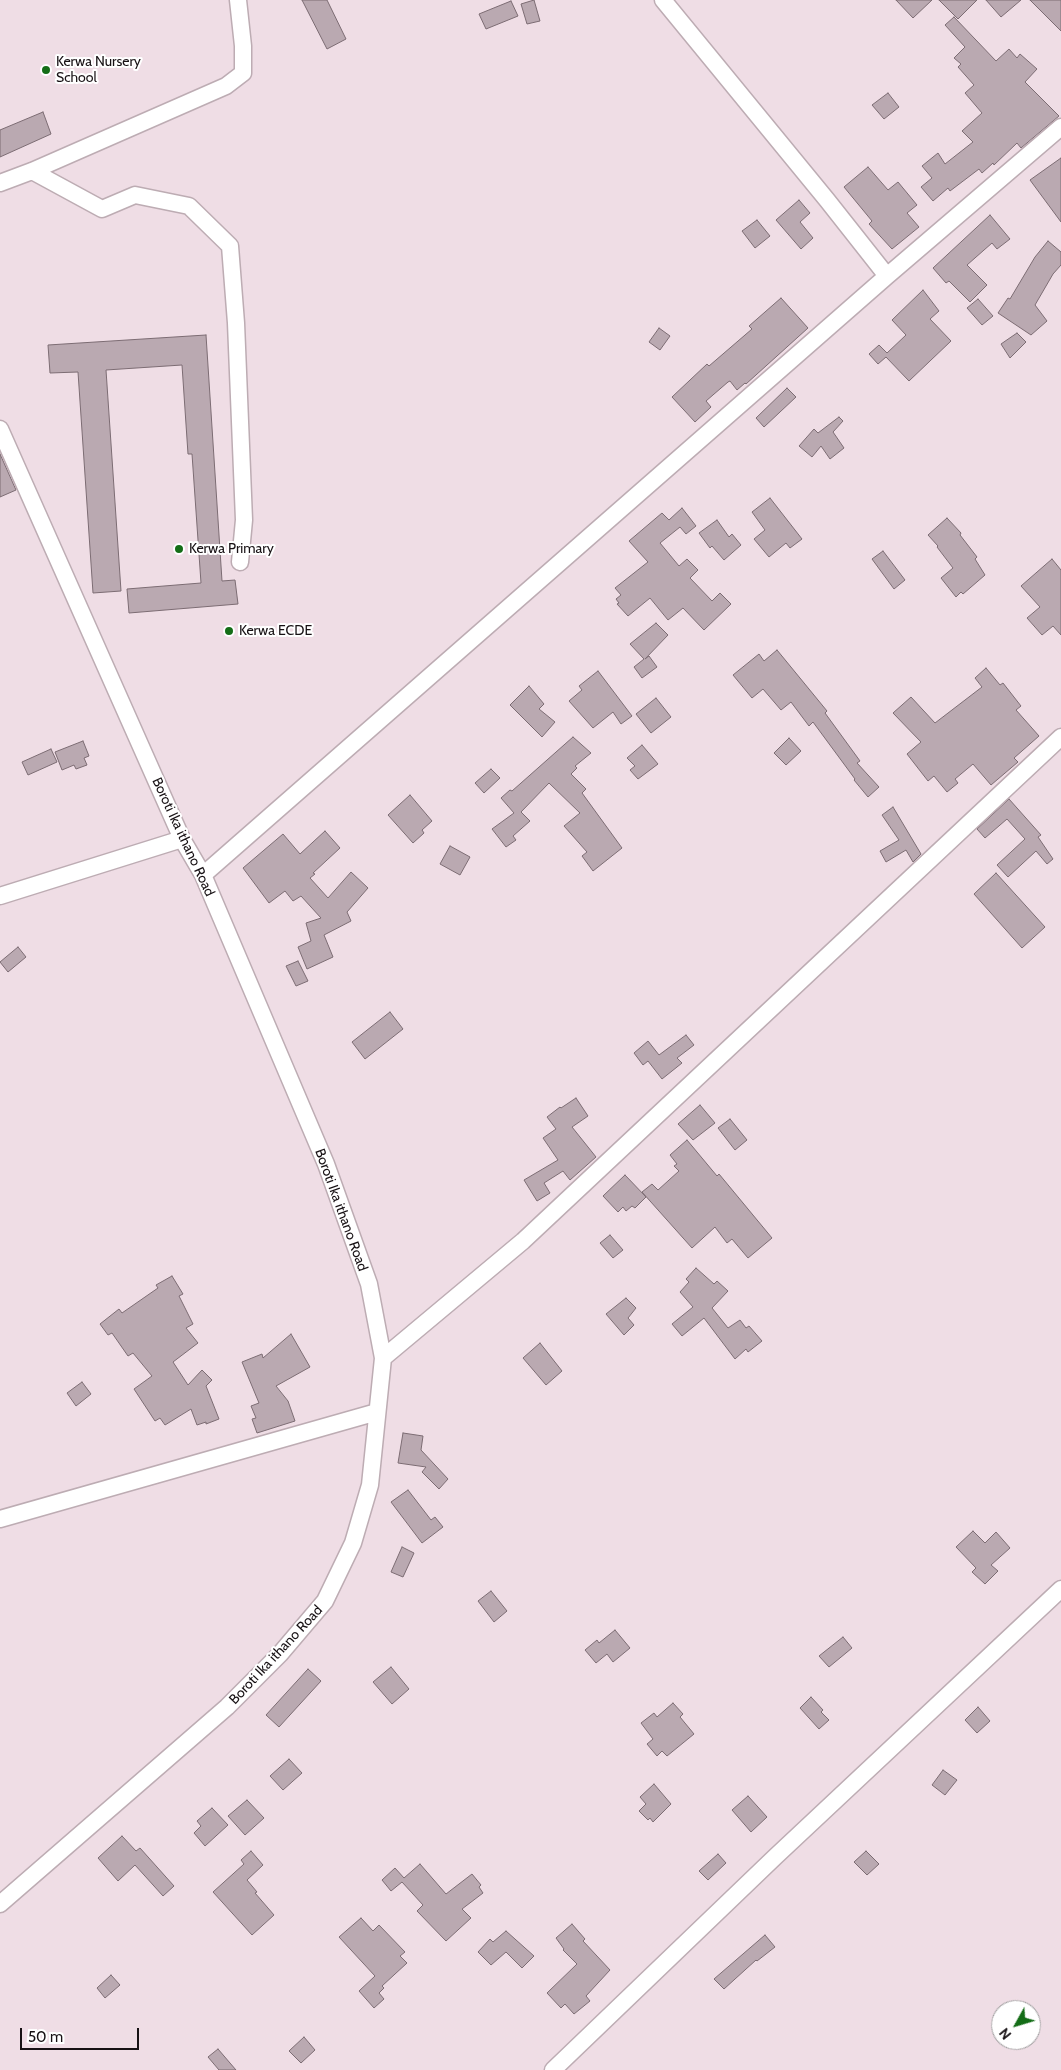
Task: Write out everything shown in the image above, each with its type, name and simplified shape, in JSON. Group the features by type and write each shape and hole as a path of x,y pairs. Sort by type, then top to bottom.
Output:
{"street":[{"path":"0,183 32,171 226,86 243,73 243,46 238,0"},
{"path":"663,0 827,200 886,276"},
{"path":"203,875 886,276 1061,127"},
{"path":"32,171 102,209 135,195 189,206 230,246 236,323 244,520 240,562"},
{"name":"Boroti Ika ithano Road","path":"0,429 182,839 203,875 326,1164 369,1284 383,1358 370,1485 353,1543 326,1601 280,1654 227,1707 0,1904"},
{"path":"383,1358 523,1241 1061,737"},
{"path":"0,896 182,839"},
{"path":"0,1519 378,1412"},
{"path":"553,2070 775,1857 1061,1590"}],"building":[{"path":"302,0 327,0 346,39 327,49"},
{"path":"534,0 540,21 527,24 521,4"},
{"path":"896,0 932,0 913,18"},
{"path":"939,0 977,0 958,19"},
{"path":"986,0 1021,0 1001,17"},
{"path":"1030,0 1061,0 1061,31"},
{"path":"511,1 518,16 486,29 479,14"},
{"path":"954,17 996,61 1009,49 1017,58 1020,54 1037,69 1025,82 1059,116 1021,148 1017,143 994,165 993,163 982,173 979,169 950,191 948,188 933,201 921,187 932,178 922,166 938,153 945,164 973,142 962,131 982,113 965,93 974,85 958,67 961,64 954,58 965,47 945,25"},
{"path":"888,93 899,107 884,119 872,105"},
{"path":"43,112 51,134 0,157 0,130"},
{"path":"1061,158 1061,222 1030,180"},
{"path":"868,167 888,190 898,182 917,205 907,213 919,227 892,249 869,224 872,221 844,187"},
{"path":"799,200 810,213 800,222 813,238 801,249 776,220"},
{"path":"990,215 1010,239 997,249 992,243 967,265 987,285 970,302 949,281 946,283 933,268"},
{"path":"757,220 770,236 755,248 742,231"},
{"path":"1048,241 1061,252 1061,265 1053,274 1035,305 1047,321 1031,335 998,313 1008,298 1010,299 1035,257"},
{"path":"923,290 939,311 930,319 951,341 909,381 886,357 878,364 869,354 879,345 887,353 906,335 892,320"},
{"path":"781,298 808,328 746,384 737,390 730,381 728,382 706,401 711,407 695,422 672,397 707,364 709,366 752,329 749,326"},
{"path":"978,299 993,316 982,325 967,308"},
{"path":"659,328 670,336 660,350 649,342"},
{"path":"1017,333 1026,342 1010,358 1001,344"},
{"path":"206,335 222,581 235,580 238,604 129,613 127,589 201,583 192,454 188,454 182,365 106,370 121,591 93,593 78,372 50,373 48,345"},
{"path":"787,388 796,397 764,427 756,418"},
{"path":"839,417 843,421 833,432 844,448 830,459 821,446 812,457 799,446 814,429 818,433"},
{"path":"0,454 16,490 0,497"},
{"path":"770,498 802,539 790,548 786,543 769,557 754,539 765,530 752,512"},
{"path":"682,508 696,526 686,534 680,527 660,543 679,566 687,559 698,570 690,578 712,601 720,593 731,604 704,630 683,608 668,620 650,598 628,616 617,604 619,603 616,599 621,595 615,588 648,562 629,541 662,513 669,520"},
{"path":"947,518 961,533 960,535 977,557 975,559 985,575 963,594 961,592 956,597 941,578 953,568 928,535"},
{"path":"717,520 729,537 732,534 741,545 724,560 712,546 710,548 699,533"},
{"path":"883,551 905,580 894,589 872,559"},
{"path":"1052,559 1061,570 1061,635 1053,626 1042,635 1027,618 1040,607 1021,586"},
{"path":"656,623 668,635 645,659 649,656 657,667 642,678 634,667 644,659 630,644"},
{"path":"777,650 827,711 825,713 860,761 857,763 879,787 868,797 813,722 809,726 791,702 781,710 763,689 752,698 733,675 759,654 764,661"},
{"path":"986,668 1000,685 1003,683 1021,706 1016,710 1039,736 1014,758 1018,762 991,785 973,764 955,779 958,783 947,792 934,776 928,781 907,754 921,742 893,713 911,697 935,723 982,687 975,678"},
{"path":"598,671 632,716 621,724 613,712 593,728 569,701 582,690 579,686"},
{"path":"529,686 544,704 539,709 555,722 542,737 510,705"},
{"path":"656,698 671,717 651,733 636,714"},
{"path":"573,737 591,753 575,766 577,768 571,774 586,789 582,793 622,848 593,871 582,856 587,852 564,826 580,813 549,783 521,812 530,821 513,836 516,840 506,847 492,829 514,813 501,798 510,790 512,791"},
{"path":"789,738 801,751 786,765 774,753"},
{"path":"83,741 89,756 84,758 87,765 76,769 74,765 62,770 55,752"},
{"path":"642,745 658,764 638,779 630,770 635,766 627,758"},
{"path":"51,749 57,762 28,775 22,762"},
{"path":"491,769 500,778 484,793 475,783"},
{"path":"410,795 432,821 422,830 424,833 413,843 388,815"},
{"path":"1009,799 1041,835 1038,837 1053,859 1047,864 1036,851 1008,877 997,865 1025,839 1007,819 985,838 977,829"},
{"path":"893,807 921,854 913,862 906,850 886,862 880,851 899,840 882,815"},
{"path":"325,831 340,848 310,878 328,898 351,872 368,888 347,912 351,921 324,935 333,957 307,969 298,947 311,941 306,923 321,918 301,896 293,901 285,891 269,903 243,868 283,834 300,854"},
{"path":"450,846 470,857 460,875 440,864"},
{"path":"996,873 1045,927 1022,948 974,894"},
{"path":"18,947 26,957 8,972 0,962"},
{"path":"298,961 308,981 296,986 286,966"},
{"path":"390,1012 403,1029 365,1059 352,1042"},
{"path":"686,1035 694,1045 677,1058 682,1063 662,1079 648,1061 643,1065 634,1053 648,1041 659,1055"},
{"path":"576,1098 588,1116 572,1127 596,1157 570,1180 563,1171 544,1183 550,1193 537,1201 524,1180 558,1160 543,1138 556,1129 547,1117"},
{"path":"700,1105 715,1123 693,1140 678,1124"},
{"path":"730,1119 747,1140 735,1150 718,1128"},
{"path":"687,1140 717,1176 719,1174 772,1238 748,1258 732,1239 727,1243 715,1227 692,1248 642,1192 652,1184 658,1190 679,1171 674,1166 677,1164 670,1155"},
{"path":"625,1175 646,1197 635,1208 632,1206 626,1211 623,1207 618,1212 603,1196"},
{"path":"610,1235 623,1250 613,1258 600,1243"},
{"path":"696,1268 714,1284 717,1281 728,1291 712,1308 728,1328 740,1320 746,1328 749,1326 762,1341 748,1352 746,1349 735,1359 704,1318 682,1336 672,1324 693,1307 680,1292 689,1282 686,1279"},
{"path":"172,1276 183,1294 179,1296 193,1324 186,1328 198,1343 173,1362 188,1385 202,1370 212,1380 206,1386 219,1419 206,1424 206,1422 197,1425 191,1409 165,1425 160,1418 155,1421 134,1389 152,1376 133,1353 128,1356 112,1333 108,1335 100,1324 119,1309 122,1313 158,1288 156,1285"},
{"path":"626,1298 636,1308 628,1318 634,1325 624,1335 606,1314"},
{"path":"291,1334 310,1367 276,1386 288,1401 295,1421 257,1433 252,1419 256,1418 251,1406 259,1403 242,1362 262,1354 263,1358"},
{"path":"540,1343 562,1371 546,1385 523,1358"},
{"path":"82,1382 91,1394 76,1406 67,1393"},
{"path":"403,1433 423,1436 421,1450 448,1479 439,1489 422,1472 426,1467 398,1463"},
{"path":"408,1490 431,1520 435,1517 443,1527 422,1543 391,1502"},
{"path":"973,1531 985,1543 996,1532 1010,1548 991,1565 998,1571 985,1584 972,1572 976,1568 956,1547"},
{"path":"402,1547 414,1553 403,1577 391,1572"},
{"path":"491,1591 507,1611 494,1622 478,1601"},
{"path":"615,1630 630,1648 613,1662 607,1654 596,1663 585,1650 597,1640 599,1643"},
{"path":"843,1637 852,1648 829,1667 819,1656"},
{"path":"391,1667 409,1689 392,1704 373,1682"},
{"path":"308,1669 321,1681 279,1727 266,1715"},
{"path":"811,1697 829,1720 819,1729 800,1708"},
{"path":"673,1703 683,1714 680,1717 694,1734 667,1756 662,1751 657,1756 647,1744 653,1739 641,1723 654,1713 657,1717"},
{"path":"978,1707 990,1721 977,1733 965,1720"},
{"path":"289,1759 302,1773 283,1790 270,1776"},
{"path":"943,1770 957,1780 945,1795 932,1785"},
{"path":"654,1784 671,1804 653,1822 650,1818 648,1820 639,1811 646,1804 640,1797"},
{"path":"748,1796 767,1817 751,1832 732,1810"},
{"path":"247,1800 264,1818 245,1835 228,1816"},
{"path":"212,1808 228,1825 205,1846 194,1833 201,1826 197,1821"},
{"path":"122,1836 136,1851 140,1848 174,1886 163,1896 135,1865 118,1881 98,1858"},
{"path":"251,1851 263,1865 247,1880 257,1892 255,1893 274,1915 252,1935 213,1892 244,1864 241,1860"},
{"path":"866,1851 879,1864 867,1875 854,1862"},
{"path":"718,1854 726,1863 708,1880 699,1871"},
{"path":"420,1864 446,1894 472,1874 481,1885 479,1887 483,1893 462,1909 471,1918 446,1941 417,1911 423,1905 402,1882 391,1891 382,1880 395,1868 404,1878"},
{"path":"361,1918 373,1931 379,1925 405,1952 400,1956 407,1963 382,1986 384,1988 379,1993 384,1999 374,2008 359,1991 375,1976 339,1937"},
{"path":"572,1924 585,1939 583,1941 610,1970 586,1996 590,2001 574,2014 565,2004 561,2008 547,1993 577,1964 563,1950 556,1938"},
{"path":"506,1931 534,1956 522,1968 506,1952 491,1965 478,1952 490,1939 493,1942"},
{"path":"765,1935 775,1947 756,1960 724,1989 714,1979"},
{"path":"111,1975 120,1985 105,1998 97,1988"},
{"path":"304,2037 315,2050 301,2063 289,2051"},
{"path":"218,2049 236,2070 219,2070 208,2057"}],"place":[{"name":"Kerwa Nursery School","path":"46,70"},
{"name":"Kerwa Primary","path":"179,549"},
{"name":"Kerwa ECDE","path":"229,631"}]}
